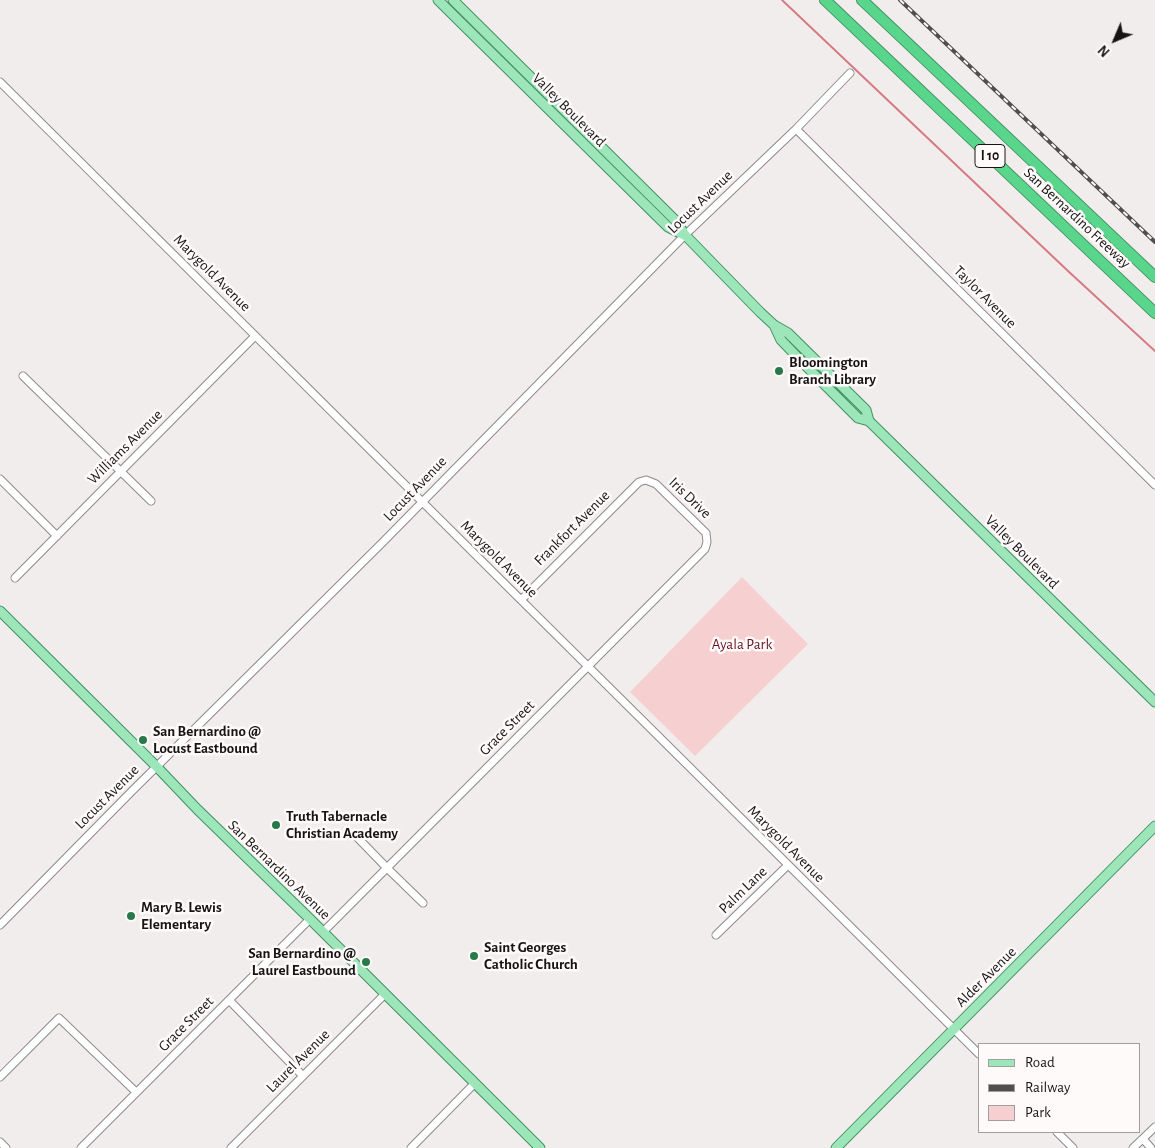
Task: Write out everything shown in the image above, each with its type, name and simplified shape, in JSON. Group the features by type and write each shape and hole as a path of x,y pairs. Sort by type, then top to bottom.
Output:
{"highway":[{"name":"San Bernardino Freeway","path":"825,0 1155,313"},
{"name":"San Bernardino Freeway","path":"862,0 1155,278"}],"main road":[{"name":"Valley Boulevard","path":"438,0 668,228 685,235"},
{"name":"Valley Boulevard","path":"453,0 677,222 685,235 774,325 781,340 806,366 858,418 869,421 1155,702"},
{"name":"San Bernardino Avenue","path":"0,611 211,823 540,1148"},
{"name":"Alder Avenue","path":"836,1148 1155,826"}],"street":[{"name":"Locust Avenue","path":"0,925 685,235 796,129 850,73"},
{"name":"Marygold Avenue","path":"0,82 978,1053"},
{"name":"Taylor Avenue","path":"796,129 1155,484"},
{"name":"Williams Avenue","path":"15,578 255,336"},
{"path":"24,376 151,501"},
{"path":"0,479 57,536"},
{"name":"Iris Drive","path":"646,480 656,484 706,533 708,542"},
{"name":"Frankfort Avenue","path":"521,600 632,487 646,480"},
{"name":"Grace Street","path":"323,932 705,549 708,542"},
{"path":"355,835 423,903"},
{"name":"Palm Lane","path":"716,934 788,865"},
{"name":"Grace Street","path":"81,1148 310,919"},
{"name":"Laurel Avenue","path":"231,1148 384,994"},
{"path":"229,1000 303,1076"},
{"path":"0,1077 59,1018 136,1092"},
{"path":"411,1148 475,1083"},
{"path":"1133,1148 1155,1126"},
{"path":"1058,1133 1073,1148"},
{"path":"1143,1139 1151,1148"},
{"path":"0,1142 6,1148"}],"green space":[{"name":"Ayala Park","path":"742,577 808,644 695,756 630,692"}],"waterway":[{"path":"782,0 1155,351"}],"railway":[{"path":"900,0 1155,242"}],"place":[{"name":"Bloomington Branch Library","path":"779,371"},
{"name":"San Bernardino @ Locust Eastbound","path":"143,740"},
{"name":"Truth Tabernacle Christian Academy","path":"276,825"},
{"name":"Mary B. Lewis Elementary","path":"131,916"},
{"name":"Saint Georges Catholic Church","path":"474,956"},
{"name":"San Bernardino @ Laurel Eastbound","path":"366,962"}]}
